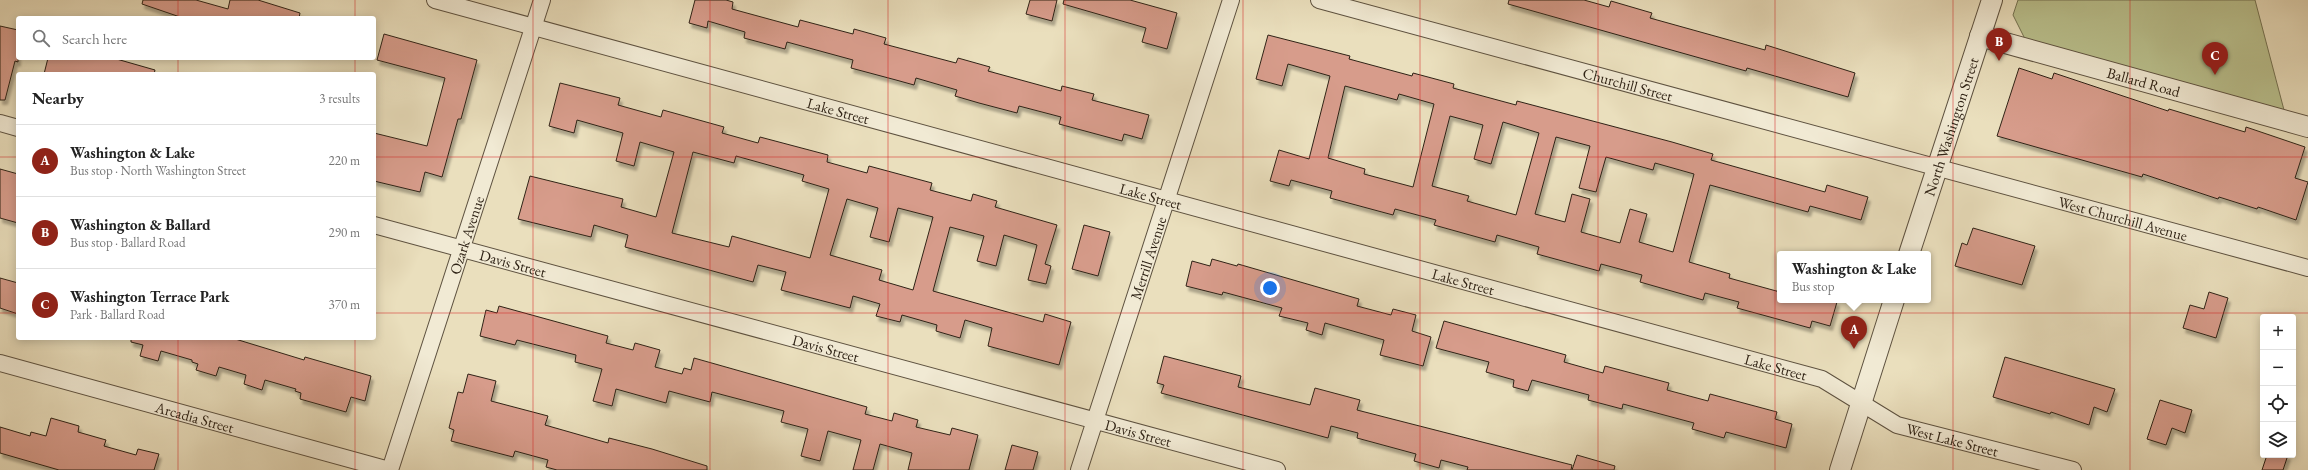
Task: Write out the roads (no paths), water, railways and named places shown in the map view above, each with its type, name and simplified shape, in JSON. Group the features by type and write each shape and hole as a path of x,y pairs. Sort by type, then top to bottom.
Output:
{"street":[{"name":"Lake Street","path":"435,0 1822,378 1862,402"},
{"name":"Ozark Avenue","path":"390,470 542,0"},
{"name":"Merrill Avenue","path":"1079,470 1231,0"},
{"name":"Churchill Street","path":"1319,0 1938,167"},
{"name":"North Washington Street","path":"1910,251 1992,0"},
{"name":"Ballard Road","path":"1980,36 2308,127"},
{"path":"0,123 16,127"},
{"name":"West Churchill Avenue","path":"1938,167 2308,268"},
{"name":"Davis Street","path":"376,226 1277,470"},
{"path":"1840,470 1893,303"},
{"name":"Arcadia Street","path":"0,363 390,470"},
{"name":"West Lake Street","path":"1862,402 1897,424 2073,470"}],"place":[{"name":"Washington & Ballard","path":"1999,61"},
{"name":"Washington Terrace Park","path":"2215,75"},
{"name":"Washington & Lake","path":"1854,349"}]}
